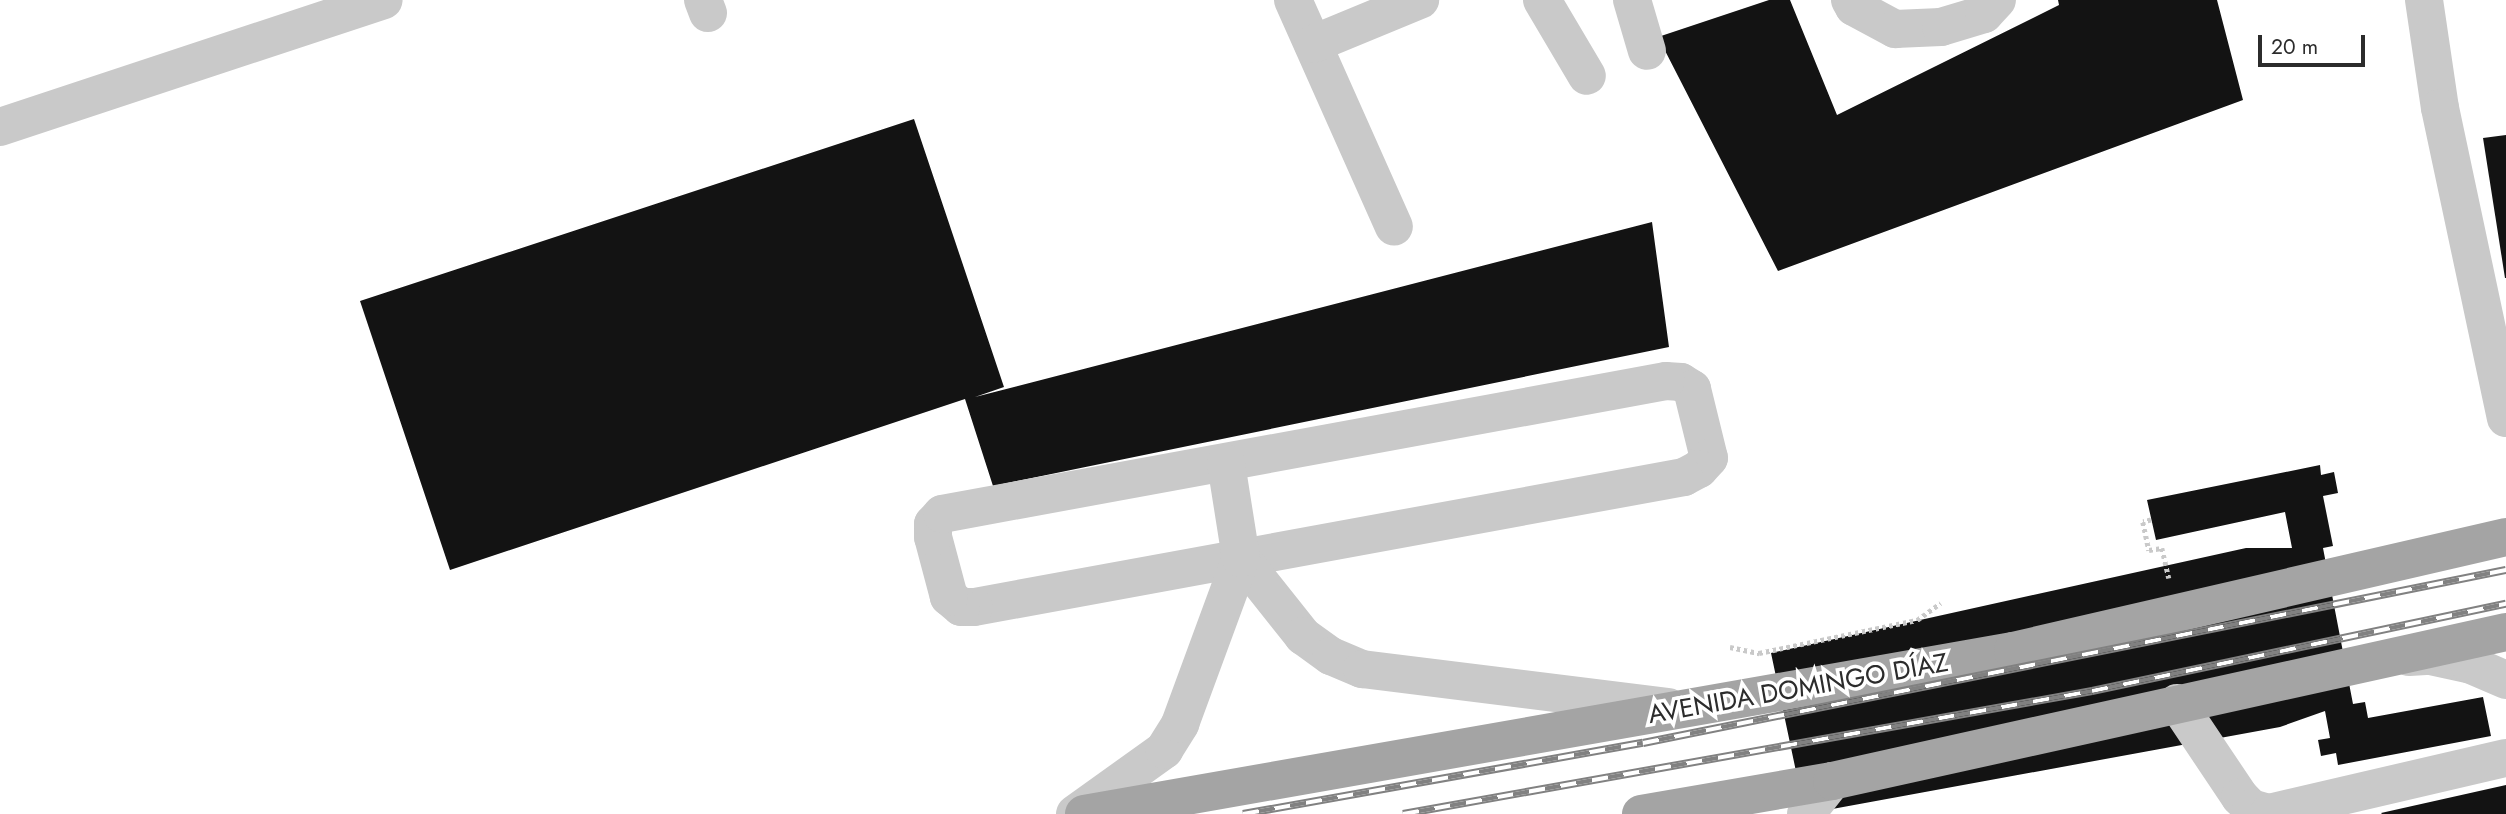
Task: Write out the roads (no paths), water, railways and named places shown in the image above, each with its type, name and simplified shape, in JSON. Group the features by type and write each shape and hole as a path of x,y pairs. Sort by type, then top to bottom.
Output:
{"main road":[{"name":"AVENIDA DOMINGO DÍAZ","path":"1084,814 2013,651 2506,537"},
{"path":"1641,814 1696,810 2506,632"}],"street":[{"path":"0,127 384,0"},
{"path":"1293,0 1394,227"},
{"path":"1313,44 1420,0"},
{"path":"1542,0 1587,76"},
{"path":"1632,0 1647,51"},
{"path":"1850,0 1854,7 1895,29 1941,27 1984,14 1997,0"},
{"path":"2424,0 2440,108 2506,418"},
{"path":"1666,381 1681,382 1692,389 1709,458 1699,469 1684,477 1241,558 961,607 949,597 933,537 933,524 942,514 1226,464 1666,381"},
{"path":"1075,814 1164,750 1180,724 1241,558 1226,464"},
{"path":"1241,558 1303,636 1331,656 1362,669 1684,709"},
{"path":"2389,657 2430,656 2469,664 2506,680"},
{"path":"2177,703 2240,797 2251,808 2269,813 2506,758"},
{"path":"1806,814 1832,781"}],"railway":[{"path":"1243,814 1643,743 2506,570"},
{"path":"1403,814 2092,691 2506,604"}]}
